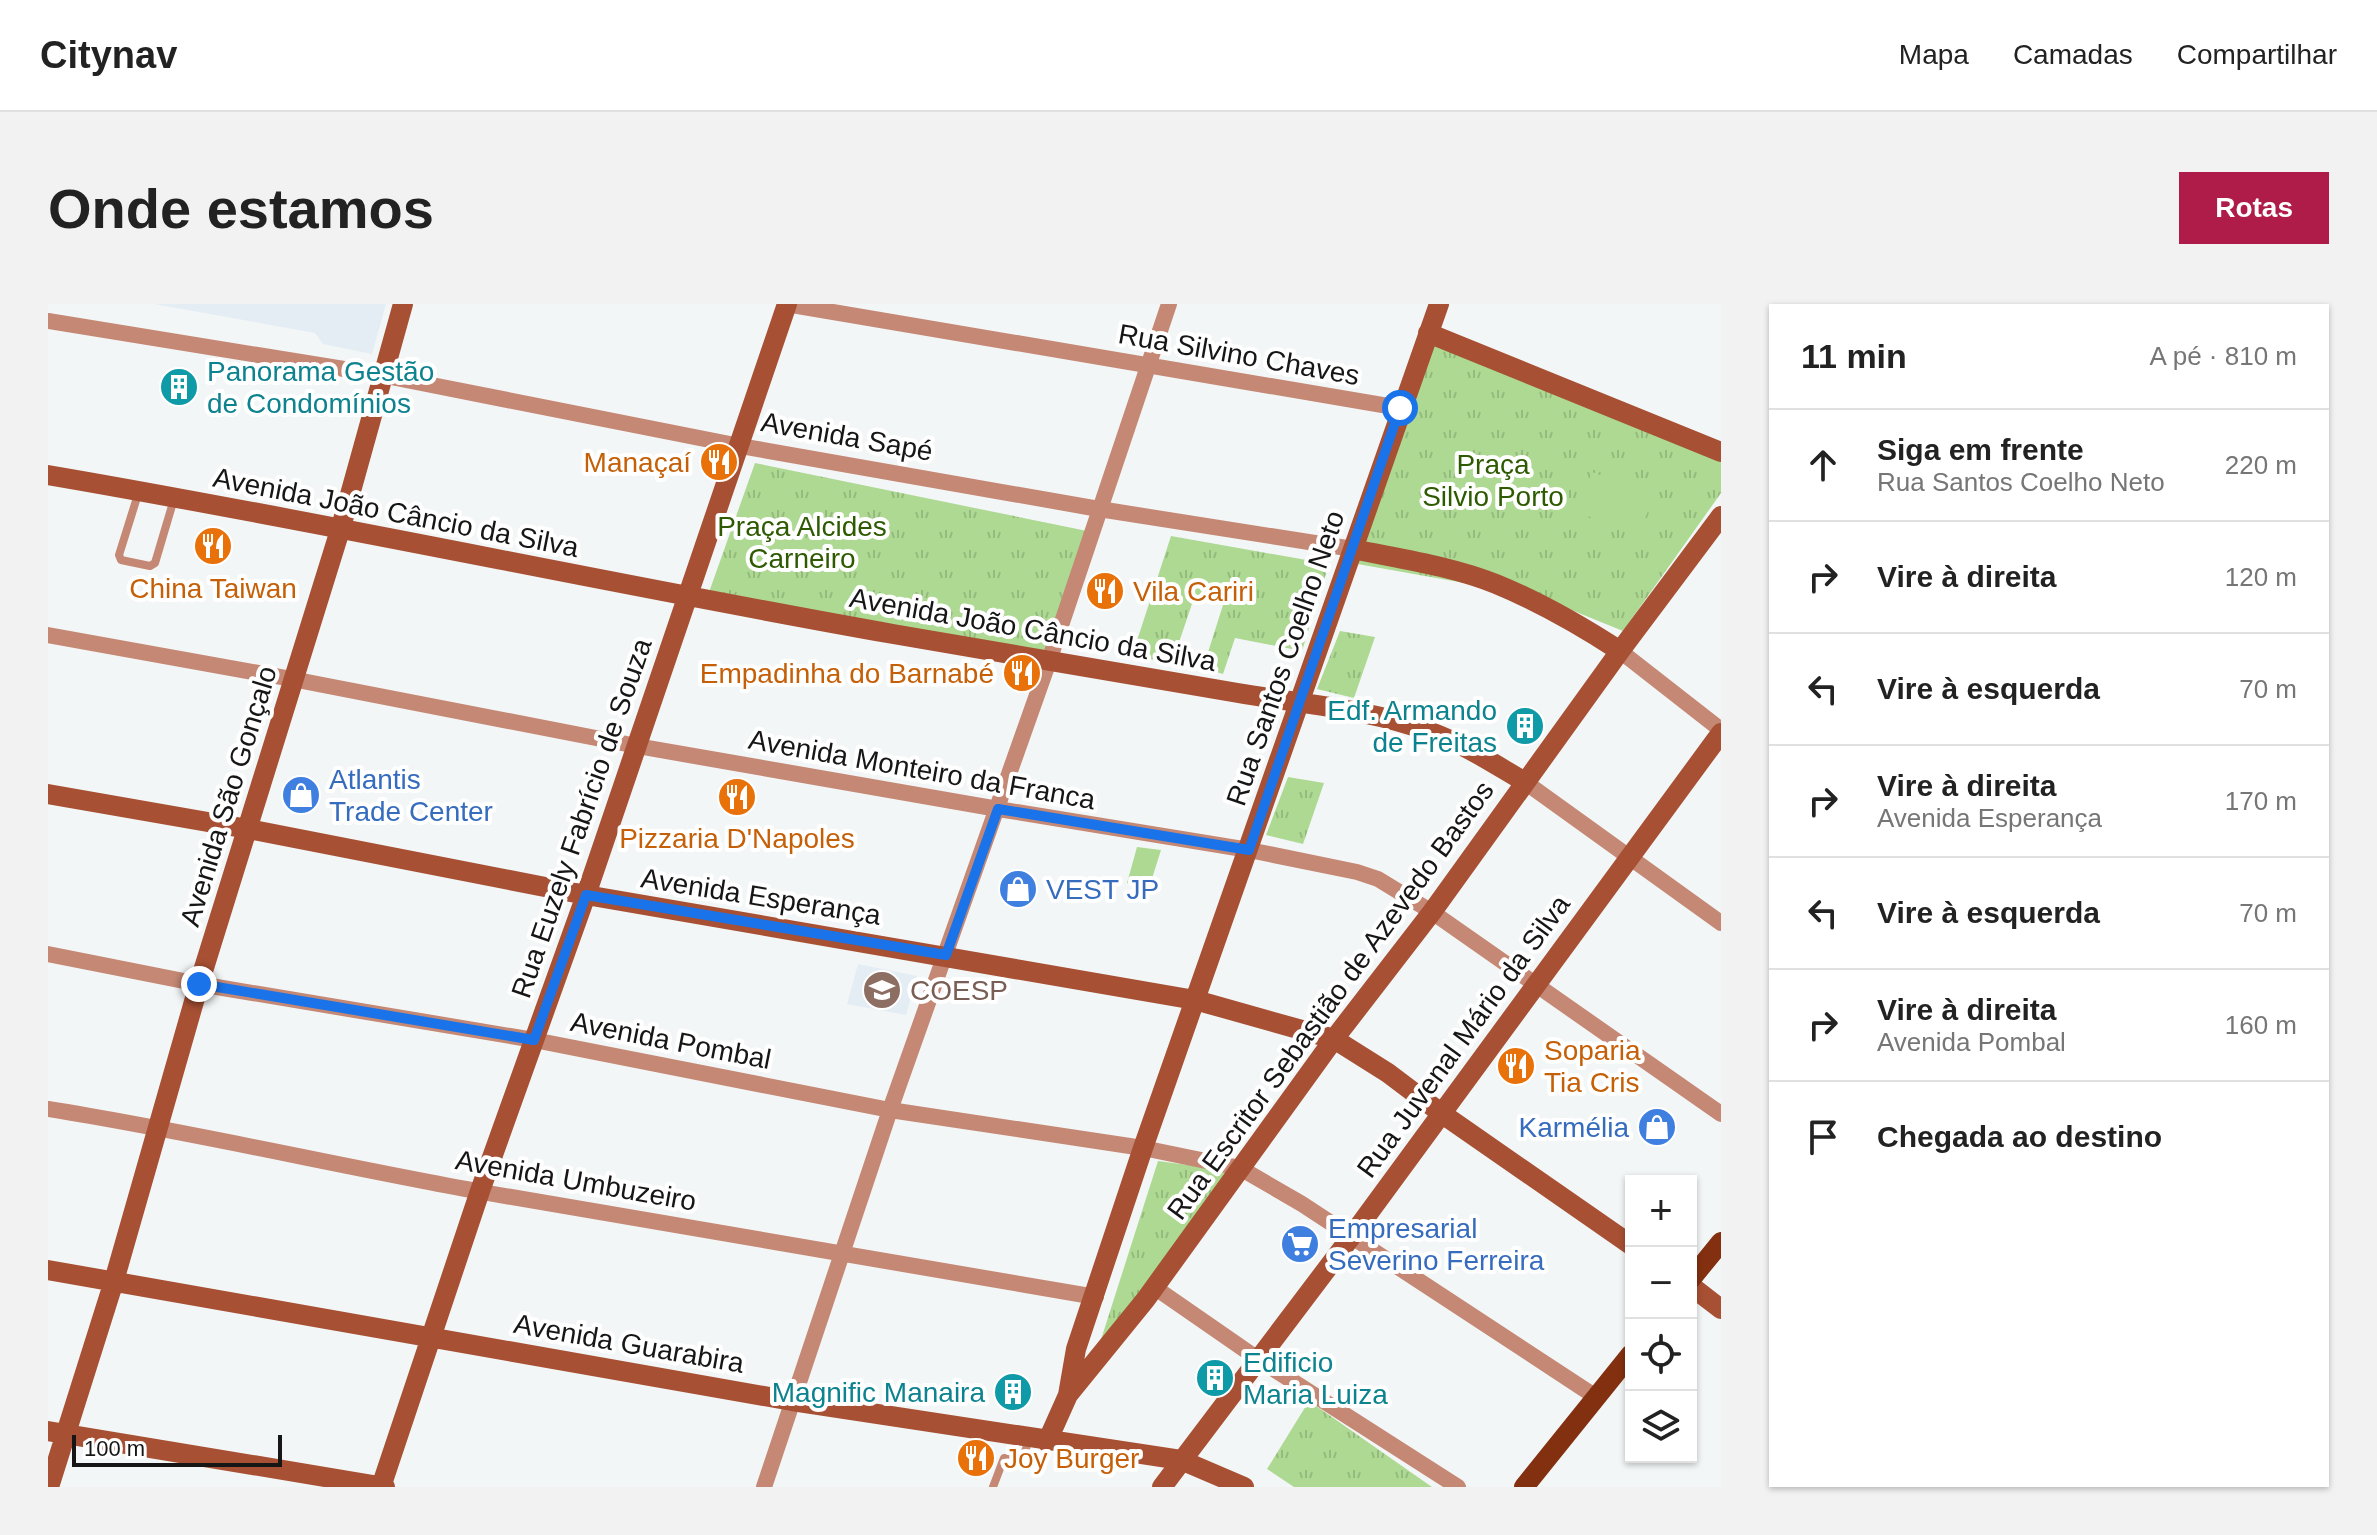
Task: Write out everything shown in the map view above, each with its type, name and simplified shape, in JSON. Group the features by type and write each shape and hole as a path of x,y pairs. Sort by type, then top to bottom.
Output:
{"main road":[{"name":"Avenida São Gonçalo","path":"49,1487 58,1433 114,1281 199,984 341,527 403,304"},
{"name":"Rua Euzely Fabrício de Souza","path":"382,1487 480,1191 586,895 786,304"},
{"name":"Rua Santos Coelho Neto","path":"1068,1395 1076,1349 1096,1297 1143,1148 1439,304"},
{"path":"1428,333 1721,452"},
{"name":"Avenida João Câncio da Silva","path":"48,475 341,527 686,598 1350,711 1431,732 1465,747 1525,782"},
{"name":"Rua Escritor Sebastião de Azevedo Bastos","path":"1038,1440 1068,1395 1154,1287 1334,1039 1432,912 1620,651 1717,528"},
{"name":"Avenida Sapé","path":"1353,549 1435,566 1494,583 1556,612 1620,651"},
{"name":"Rua Juvenal Mário da Silva","path":"1162,1487 1351,1237 1721,732"},
{"name":"Avenida Esperança","path":"48,794 248,829 586,895 1195,1000 1334,1039 1388,1073 1625,1241"},
{"path":"1697,1272 1721,1242"},
{"name":"Avenida Guarabira","path":"48,1270 792,1401 1181,1460 1244,1487"},
{"path":"1697,1291 1721,1309"},
{"path":"1524,1487 1625,1361"},
{"path":"58,1433 382,1487"}],"street":[{"name":"Rua Silvino Chaves","path":"786,304 1400,408"},
{"path":"764,1487 890,1110 998,809 1169,304"},
{"name":"Avenida Sapé","path":"48,321 381,375 740,446 1099,509 1353,549"},
{"name":"Avenida Monteiro da Franca","path":"48,635 637,746 1249,850 1357,872 1378,879 1432,912 1721,1114"},
{"path":"1620,651 1721,732"},
{"path":"1525,782 1721,923"},
{"name":"Avenida Pombal","path":"48,954 199,984 534,1040 890,1110 1143,1148 1240,1168"},
{"name":"Avenida Umbuzeiro","path":"48,1109 157,1126 480,1191 844,1251 1096,1297"},
{"path":"1240,1168 1596,1397"},
{"path":"1154,1287 1258,1359 1458,1487"}],"lane":[{"path":"139,490 119,555 121,560 150,566 155,563 174,498"},
{"path":"993,1487 1004,1458 1020,1461 1038,1440"}],"shaded area":[{"path":"154,304 386,304 372,354 323,344 315,333"},
{"name":"COESP","path":"858,964 917,976 906,1015 847,1004"}],"green space":[{"name":"Praça Silvio Porto","path":"1429,335 1721,461 1721,493 1623,631 1537,596 1352,563"},
{"name":"Praça Alcides Carneiro","path":"755,463 1092,532 1052,654 708,595"},
{"path":"1592,472 1654,496 1639,534 1576,512"},
{"path":"1171,536 1329,564 1302,651 1235,638 1223,674 1203,668 1223,605 1194,598 1172,663 1132,656"},
{"path":"1340,631 1375,637 1354,698 1317,689"},
{"path":"1288,777 1324,783 1303,844 1266,835"},
{"path":"1137,847 1161,850 1149,888 1127,883"},
{"path":"1158,1161 1240,1172 1097,1352"},
{"path":"1309,1401 1432,1487 1294,1487 1267,1469"}],"place":[{"name":"Panorama Gestão de Condomínios","path":"179,387"},
{"name":"Manaçaí","path":"719,462"},
{"name":"China Taiwan","path":"213,546"},
{"name":"Vila Cariri","path":"1105,591"},
{"name":"Empadinha do Barnabé","path":"1022,673"},
{"name":"Edf. Armando de Freitas","path":"1525,726"},
{"name":"Atlantis Trade Center","path":"301,795"},
{"name":"Pizzaria D'Napoles","path":"737,797"},
{"name":"VEST JP","path":"1018,889"},
{"name":"COESP","path":"882,990"},
{"name":"Soparia Tia Cris","path":"1516,1066"},
{"name":"Karmélia","path":"1657,1127"},
{"name":"Empresarial Severino Ferreira","path":"1300,1244"},
{"name":"Edificio Maria Luiza","path":"1215,1378"},
{"name":"Magnific Manaira","path":"1013,1392"},
{"name":"Joy Burger","path":"976,1458"}],"route":[{"path":"199,984 534,1040 586,895 946,955 998,809 1249,850 1400,408"}]}
